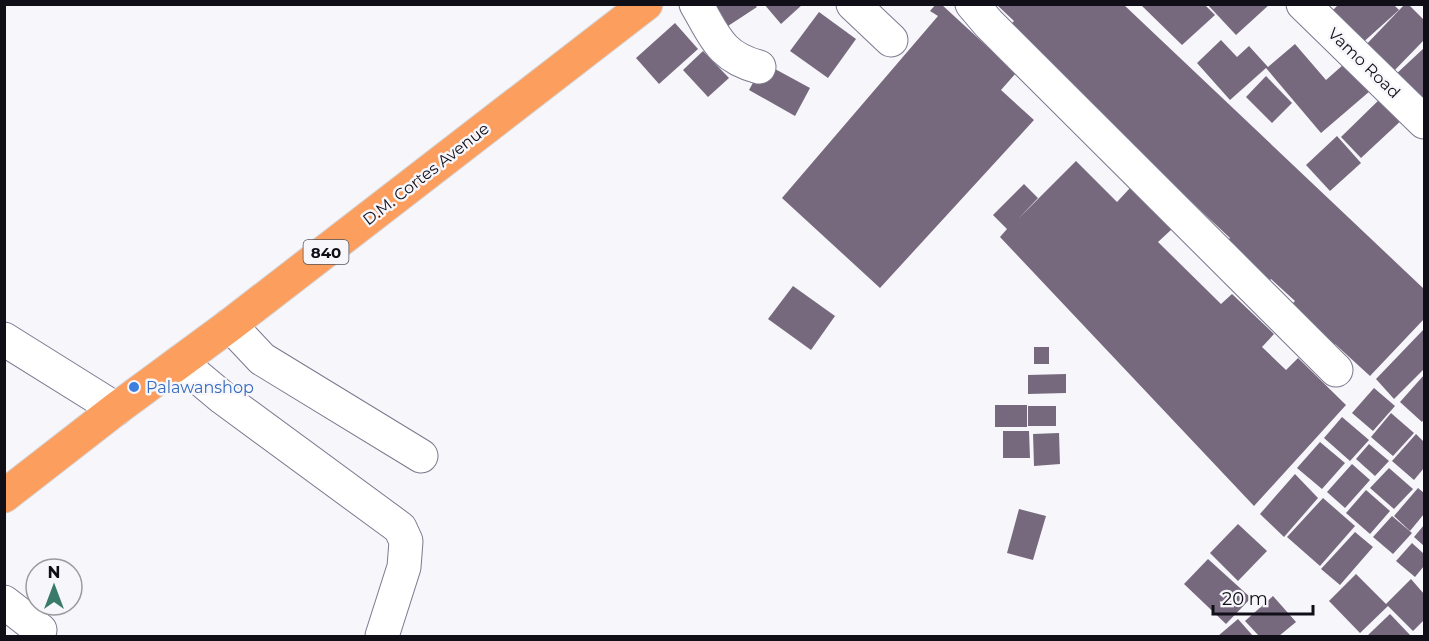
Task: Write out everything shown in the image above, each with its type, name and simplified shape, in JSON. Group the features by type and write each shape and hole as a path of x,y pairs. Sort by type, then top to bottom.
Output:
{"highway":[{"name":"D.M. Cortes Avenue","path":"4,496 116,409 230,326 646,4"}],"street":[{"path":"696,4 723,50 736,59 759,67"},
{"path":"853,4 891,40"},
{"path":"972,4 989,24 1336,370"},
{"name":"Vamo Road","path":"1303,4 1425,122"},
{"path":"230,326 262,359 421,456"},
{"path":"4,339 116,409"},
{"path":"180,362 223,398 400,528 406,541 404,567 382,636"},
{"path":"4,602 40,630"}],"building":[{"path":"764,4 803,4 781,24"},
{"path":"936,4 941,4 1016,73 1001,90 1034,120 880,288 782,198 938,16 930,11"},
{"path":"996,4 1123,4 1424,289 1424,319 1370,376 1335,344 1325,354 1282,314 1295,301 1271,279 1262,289 1219,249 1230,238 1183,194 1175,203 1130,160 1139,150 1065,80 1001,34 1014,21"},
{"path":"1140,4 1204,4 1215,15 1182,45"},
{"path":"1207,4 1270,4 1236,35"},
{"path":"1339,4 1393,4 1399,10 1359,46 1330,13"},
{"path":"1405,4 1408,4 1424,20 1424,40 1391,74 1363,48"},
{"path":"714,5 755,5 757,7 728,26"},
{"path":"819,12 856,39 828,78 790,51"},
{"path":"675,23 698,49 659,84 636,58"},
{"path":"1221,40 1237,57 1249,46 1268,67 1295,44 1326,80 1352,57 1377,85 1321,133 1266,68 1230,100 1197,63"},
{"path":"1424,48 1424,97 1419,103 1394,76"},
{"path":"703,51 729,78 708,97 683,70"},
{"path":"764,63 810,88 795,116 749,90"},
{"path":"1266,76 1292,103 1272,123 1246,97"},
{"path":"1384,95 1405,117 1361,158 1341,137"},
{"path":"1337,136 1361,163 1330,191 1306,165"},
{"path":"1076,161 1117,202 1130,188 1172,229 1158,242 1221,304 1232,294 1274,334 1262,347 1286,370 1298,358 1346,405 1254,506 1000,237 1007,229 993,215 1024,184 1038,198 1018,219"},
{"path":"793,286 835,316 811,350 768,319"},
{"path":"1424,329 1424,369 1394,399 1376,379"},
{"path":"1034,347 1049,347 1049,364 1034,364"},
{"path":"1066,374 1066,393 1028,394 1028,375"},
{"path":"1424,375 1424,419 1422,422 1400,402"},
{"path":"1374,388 1395,406 1373,431 1352,413"},
{"path":"995,405 1027,405 1027,427 995,427"},
{"path":"1028,406 1056,406 1056,426 1028,426"},
{"path":"1391,413 1414,433 1393,456 1371,437"},
{"path":"1342,417 1369,440 1350,461 1324,438"},
{"path":"1003,431 1029,431 1030,458 1003,458"},
{"path":"1059,433 1060,464 1034,466 1033,434"},
{"path":"1416,434 1424,442 1424,468 1414,480 1392,461"},
{"path":"1320,442 1345,463 1322,489 1297,468"},
{"path":"1369,444 1389,461 1375,476 1356,459"},
{"path":"1352,464 1370,480 1345,508 1327,492"},
{"path":"1389,468 1413,489 1394,509 1370,488"},
{"path":"1295,474 1318,498 1284,537 1260,514"},
{"path":"1418,488 1424,493 1424,514 1410,531 1394,516"},
{"path":"1366,490 1390,511 1370,534 1346,513"},
{"path":"1323,498 1355,526 1320,566 1287,537"},
{"path":"1019,509 1046,516 1033,560 1007,553"},
{"path":"1392,516 1412,533 1393,554 1373,537"},
{"path":"1238,524 1267,551 1238,581 1210,553"},
{"path":"1424,525 1424,546 1414,537"},
{"path":"1355,532 1373,547 1340,585 1321,569"},
{"path":"1412,543 1424,554 1424,566 1415,577 1396,561"},
{"path":"1208,559 1251,598 1226,624 1184,584"},
{"path":"1356,574 1386,604 1411,579 1424,594 1424,620 1413,631 1388,606 1360,633 1329,601"},
{"path":"1273,596 1296,622 1279,636 1259,636 1245,621"},
{"path":"1390,614 1411,636 1367,636"},
{"path":"1238,619 1253,636 1218,636"}],"place":[{"name":"Palawanshop","path":"134,387"}]}
